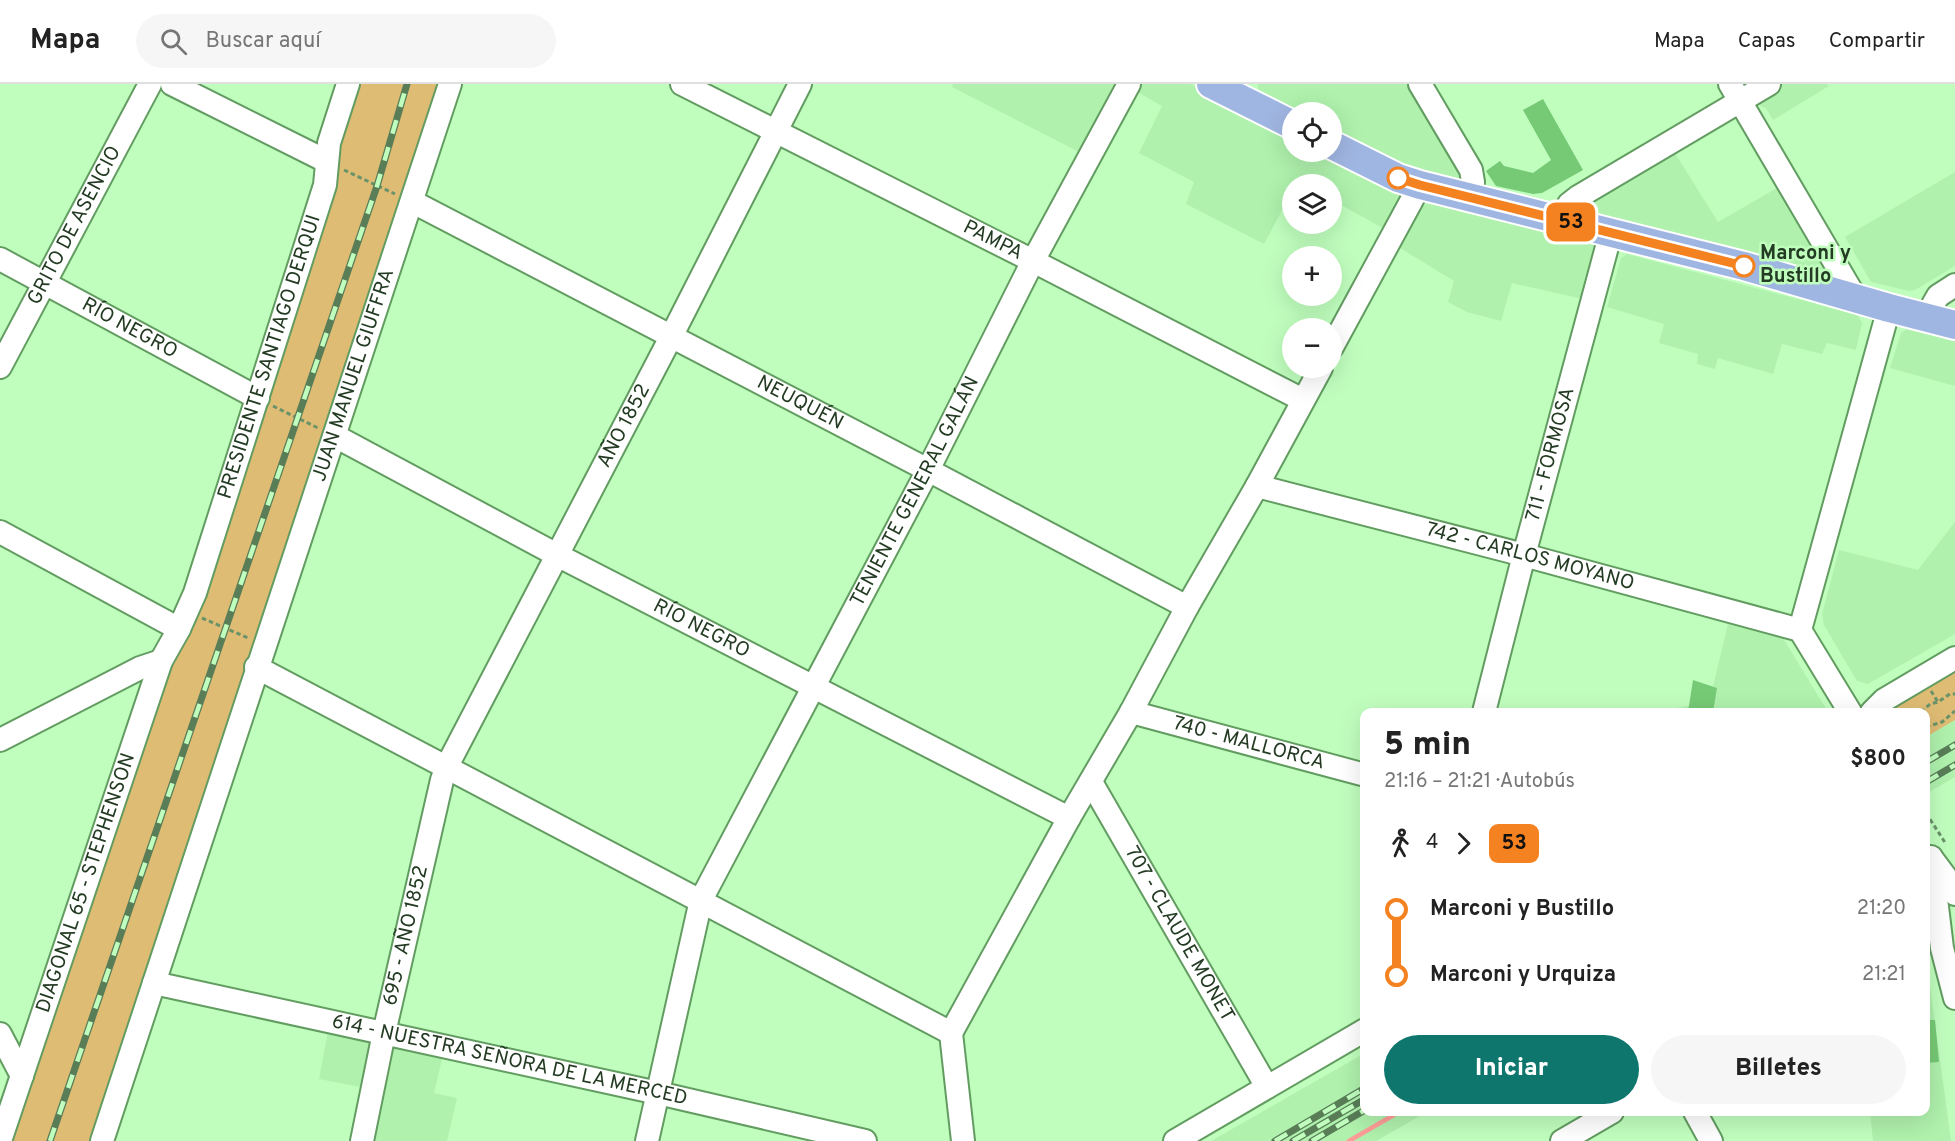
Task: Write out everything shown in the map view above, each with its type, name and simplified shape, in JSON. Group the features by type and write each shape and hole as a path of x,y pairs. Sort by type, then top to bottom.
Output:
{"main road":[{"path":"1229,88 1282,119"},
{"path":"1342,150 1398,178 1420,185 1611,232 1955,324"}],"street":[{"name":"GRITO DE ASENCIO","path":"0,367 150,84"},
{"path":"172,84 326,161"},
{"name":"PRESIDENTE SANTIAGO DERQUI","path":"182,621 195,593 325,185 329,143 348,84"},
{"name":"JUAN MANUEL GIUFFRA","path":"261,657 413,202 450,84"},
{"name":"PAMPA","path":"682,84 1303,400"},
{"name":"AÑO 1852","path":"447,766 800,84"},
{"name":"TENIENTE GENERAL GALÁN","path":"647,1141 701,900 928,470 1033,261 1129,84"},
{"path":"1420,84 1470,170 1473,182 1472,198"},
{"path":"1560,220 1569,204 1578,197 1735,93 1769,84"},
{"path":"1735,93 1855,297"},
{"path":"1342,329 1420,185"},
{"name":"NEUQUÉN","path":"413,202 1187,607"},
{"name":"711 - FORMOSA","path":"1485,708 1611,232"},
{"name":"RÍO NEGRO","path":"0,259 258,398"},
{"path":"1926,317 1938,296 1955,285"},
{"path":"1848,708 1800,630 1889,308"},
{"path":"963,1141 951,1033 1315,378"},
{"name":"RÍO NEGRO","path":"335,436 557,555 1069,818"},
{"name":"742 - CARLOS MOYANO","path":"1257,486 1800,630"},
{"path":"0,532 182,621"},
{"name":"DIAGONAL 65 - STEPHENSON","path":"0,1141 161,661 182,621"},
{"path":"102,1141 261,657 447,766 951,1033"},
{"path":"1876,708 1884,700 1955,658"},
{"path":"0,740 140,668 161,661"},
{"name":"740 - MALLORCA","path":"1131,712 1360,775"},
{"name":"695 - AÑO 1852","path":"362,1141 384,1033 447,766"},
{"name":"707 - CLAUDE MONET","path":"1091,782 1268,1087"},
{"path":"1935,851 1955,894"},
{"path":"1935,851 1934,949 1954,991"},
{"path":"1934,949 1955,923"},
{"name":"614 - NUESTRA SEÑORA DE LA MERCED","path":"154,983 658,1093 865,1141"},
{"path":"22,1076 0,1035 41,1016"},
{"path":"1175,1141 1360,1033"},
{"path":"1562,1141 1605,1116"},
{"path":"1697,1116 1711,1141"}],"path":[{"path":"326,161 413,202"},
{"path":"258,398 335,436"},
{"path":"182,621 226,627 261,657"},
{"path":"1926,708 1950,694 1955,694"},
{"path":"1930,726 1942,722 1955,711"},
{"path":"1930,830 1935,851"}],"shaded area":[{"path":"348,84 450,84 102,1141 3,1141 179,629"},
{"path":"953,84 1118,84 1081,153 952,87"},
{"path":"1137,84 1191,84 1282,129 1282,162 1342,162 1342,160 1399,193 1401,201 1388,231 1342,206 1342,174 1282,174 1282,210 1264,244 1186,204 1194,182 1139,153 1162,106 1134,90"},
{"path":"1258,84 1416,84 1463,171 1460,177 1455,179 1409,167 1342,134 1342,102 1282,103 1258,89"},
{"path":"1780,84 1827,84 1829,86 1773,120 1766,108 1760,106 1761,101"},
{"path":"1673,150 1718,222 1782,185 1829,268 1827,274 1820,277 1584,214 1582,209 1584,202"},
{"path":"1955,172 1955,266 1915,290 1909,291 1871,282 1845,237"},
{"path":"1432,200 1586,238 1594,244 1596,252 1583,299 1512,283 1501,321 1467,312 1448,302 1454,281 1400,248 1422,207"},
{"path":"1627,254 1858,315 1862,323 1856,350 1827,343 1822,354 1782,344 1773,374 1718,358 1715,369 1697,364 1698,354 1659,343 1664,324 1607,307 1621,258"},
{"path":"1907,329 1955,341 1955,386 1890,368 1901,333"},
{"path":"1955,522 1955,634 1868,684 1857,681 1824,625 1822,614 1839,550 1918,570"},
{"path":"1728,624 1783,638 1826,708 1676,708 1709,703"},
{"path":"1955,667 1955,720 1930,735 1930,708 1890,708"},
{"path":"1955,720 1955,777 1930,792 1930,735"},
{"path":"1930,986 1951,1141 1873,1141 1870,1116 1930,1116"},
{"path":"328,1031 368,1039 372,1043 366,1088 319,1079"},
{"path":"394,1047 443,1055 434,1093 457,1098 447,1141 368,1141 390,1049"},
{"path":"1360,1056 1360,1116 1420,1116 1376,1141 1211,1141"}],"building":[{"path":"1543,99 1583,170 1542,193 1533,194 1496,186 1486,171 1500,161 1504,166 1533,173 1551,160 1523,110"},
{"path":"1693,680 1717,688 1714,708 1689,708"},
{"path":"1930,1020 1935,1020 1939,1062 1930,1063"}],"waterway":[{"path":"1349,1141 1392,1116"}],"railway":[{"path":"50,1141 377,186 407,84"},
{"path":"1930,760 1955,745"},
{"path":"1930,780 1955,765"},
{"path":"1275,1141 1360,1091"},
{"path":"1293,1141 1360,1102"},
{"path":"1312,1141 1360,1113"}],"bus line":[{"name":"53","path":"1398,178 1744,266"}],"place":[{"name":"Marconi y Bustillo","path":"1744,266"}]}
